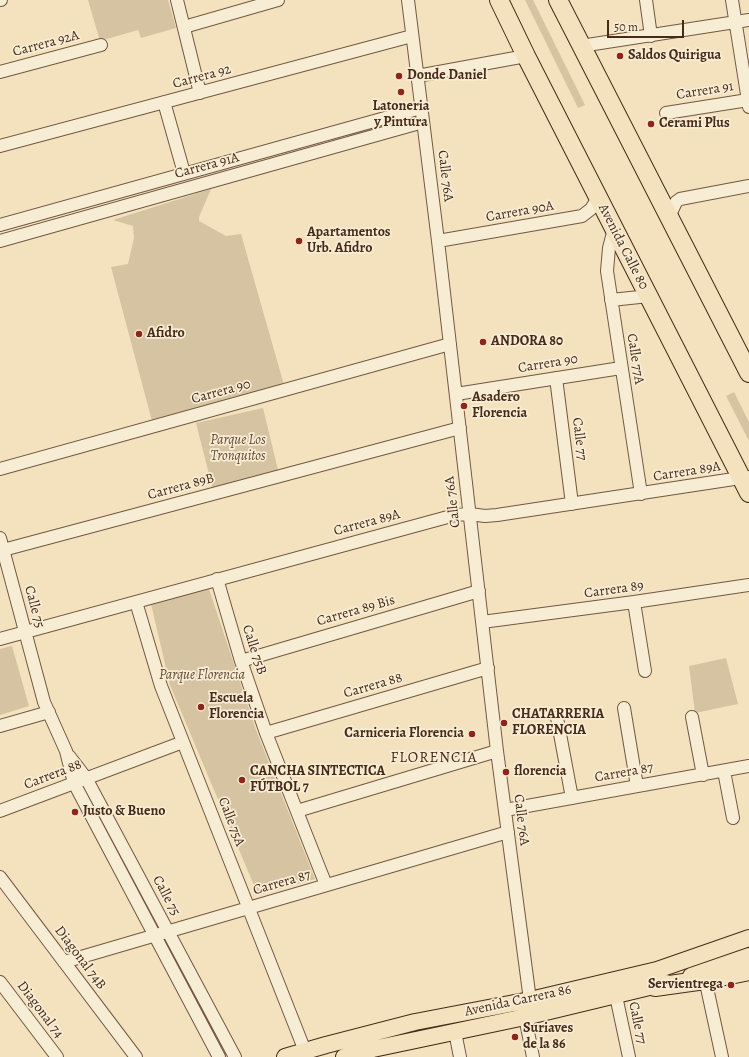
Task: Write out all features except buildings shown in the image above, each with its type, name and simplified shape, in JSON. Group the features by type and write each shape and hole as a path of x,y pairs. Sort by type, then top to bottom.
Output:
{"highway":[{"name":"Avenida Calle 80","path":"499,0 614,230 747,483"},
{"path":"558,0 749,373"},
{"path":"655,987 704,976 749,971"}],"main road":[{"name":"Avenida Carrera 86","path":"285,1057 415,1022 530,1000 657,970 749,938"},
{"path":"704,976 749,956"},
{"name":"Avenida Carrera 86","path":"344,1057 363,1055 455,1032 655,987"}],"street":[{"path":"177,0 200,93"},
{"path":"184,27 278,0"},
{"name":"Calle 76A","path":"408,0 438,241 482,622 530,1000"},
{"path":"646,0 651,36"},
{"path":"732,0 748,103"},
{"path":"581,46 749,20"},
{"name":"Carrera 92","path":"0,146 412,36"},
{"name":"Carrera 92A","path":"0,72 100,45"},
{"path":"417,76 526,56"},
{"path":"164,102 184,173"},
{"name":"Carrera 91","path":"666,112 748,103"},
{"name":"Carrera 91A","path":"0,225 421,108"},
{"name":"Carrera 91A","path":"0,241 423,122"},
{"path":"668,217 676,202 680,199 749,186"},
{"name":"Carrera 90A","path":"438,241 582,216 591,209 598,198"},
{"name":"Calle 77A","path":"614,230 607,259 607,271 641,494"},
{"path":"611,300 649,296"},
{"name":"Carrera 90","path":"0,469 450,344"},
{"name":"Carrera 90","path":"456,394 621,368"},
{"name":"Calle 77","path":"556,378 572,504"},
{"name":"Carrera 89B","path":"3,550 460,428"},
{"name":"Carrera 89A","path":"0,639 455,515 470,514 497,516 641,494 747,483"},
{"name":"Calle 75","path":"0,538 49,712 66,751 74,783 219,1057"},
{"name":"Calle 75B","path":"217,579 241,661 266,733 326,885"},
{"name":"Carrera 89","path":"482,622 749,585"},
{"name":"Carrera 89 Bis","path":"241,661 479,591"},
{"name":"Calle 75A","path":"136,602 161,686 305,1051"},
{"path":"634,602 646,671"},
{"name":"Carrera 88","path":"266,733 488,668"},
{"path":"624,708 637,786"},
{"path":"0,726 49,712"},
{"path":"692,717 703,774"},
{"path":"557,718 572,798"},
{"name":"Carrera 88","path":"0,811 184,742"},
{"name":"Calle 75","path":"66,751 86,778 235,1057"},
{"path":"297,810 498,751"},
{"name":"Carrera 87","path":"505,810 749,766"},
{"path":"724,771 733,818"},
{"name":"Carrera 87","path":"64,962 508,832"},
{"name":"Diagonal 74B","path":"0,877 136,1057"},
{"path":"704,976 722,1057"},
{"name":"Diagonal 74","path":"0,982 57,1057"},
{"name":"Calle 77","path":"616,996 629,1057"},
{"path":"525,1017 533,1057"},
{"path":"455,1032 460,1057"}],"green space":[{"path":"88,0 168,0 176,28 141,38 138,30 100,41"},
{"path":"525,0 533,0 585,105 578,108"},
{"path":"211,189 199,217 199,221 226,236 241,234 284,385 152,421 111,267 128,264 134,238 133,226 113,220"},
{"path":"734,392 749,422 749,441 726,396"},
{"name":"Parque Los Tronquitos","path":"263,408 279,474 213,490 196,423"},
{"name":"Parque Florencia","path":"209,589 256,730 315,879 258,895 170,685 151,604"},
{"path":"12,646 29,706 0,715 0,649"},
{"path":"726,658 738,704 695,713 689,666"}],"place":[{"name":"Saldos Quirigua","path":"620,56"},
{"name":"Donde Daniel","path":"399,76"},
{"name":"Latoneria y Pintura","path":"401,92"},
{"name":"Cerami Plus","path":"651,124"},
{"name":"Apartamentos Urb. Afidro","path":"299,241"},
{"name":"Afidro","path":"139,334"},
{"name":"ANDORA 80","path":"483,342"},
{"name":"Asadero Florencia","path":"464,406"},
{"name":"Escuela Florencia","path":"201,707"},
{"name":"CHATARRERIA FLORENCIA","path":"504,723"},
{"name":"Carniceria Florencia","path":"472,734"},
{"name":"florencia","path":"506,772"},
{"name":"CANCHA SINTECTICA FÚTBOL 7","path":"242,780"},
{"name":"Justo & Bueno","path":"75,812"},
{"name":"Servientrega","path":"731,985"},
{"name":"Suriaves de la 86","path":"515,1037"}],"district":[{"name":"FLORENCIA","path":"434,758"}]}
